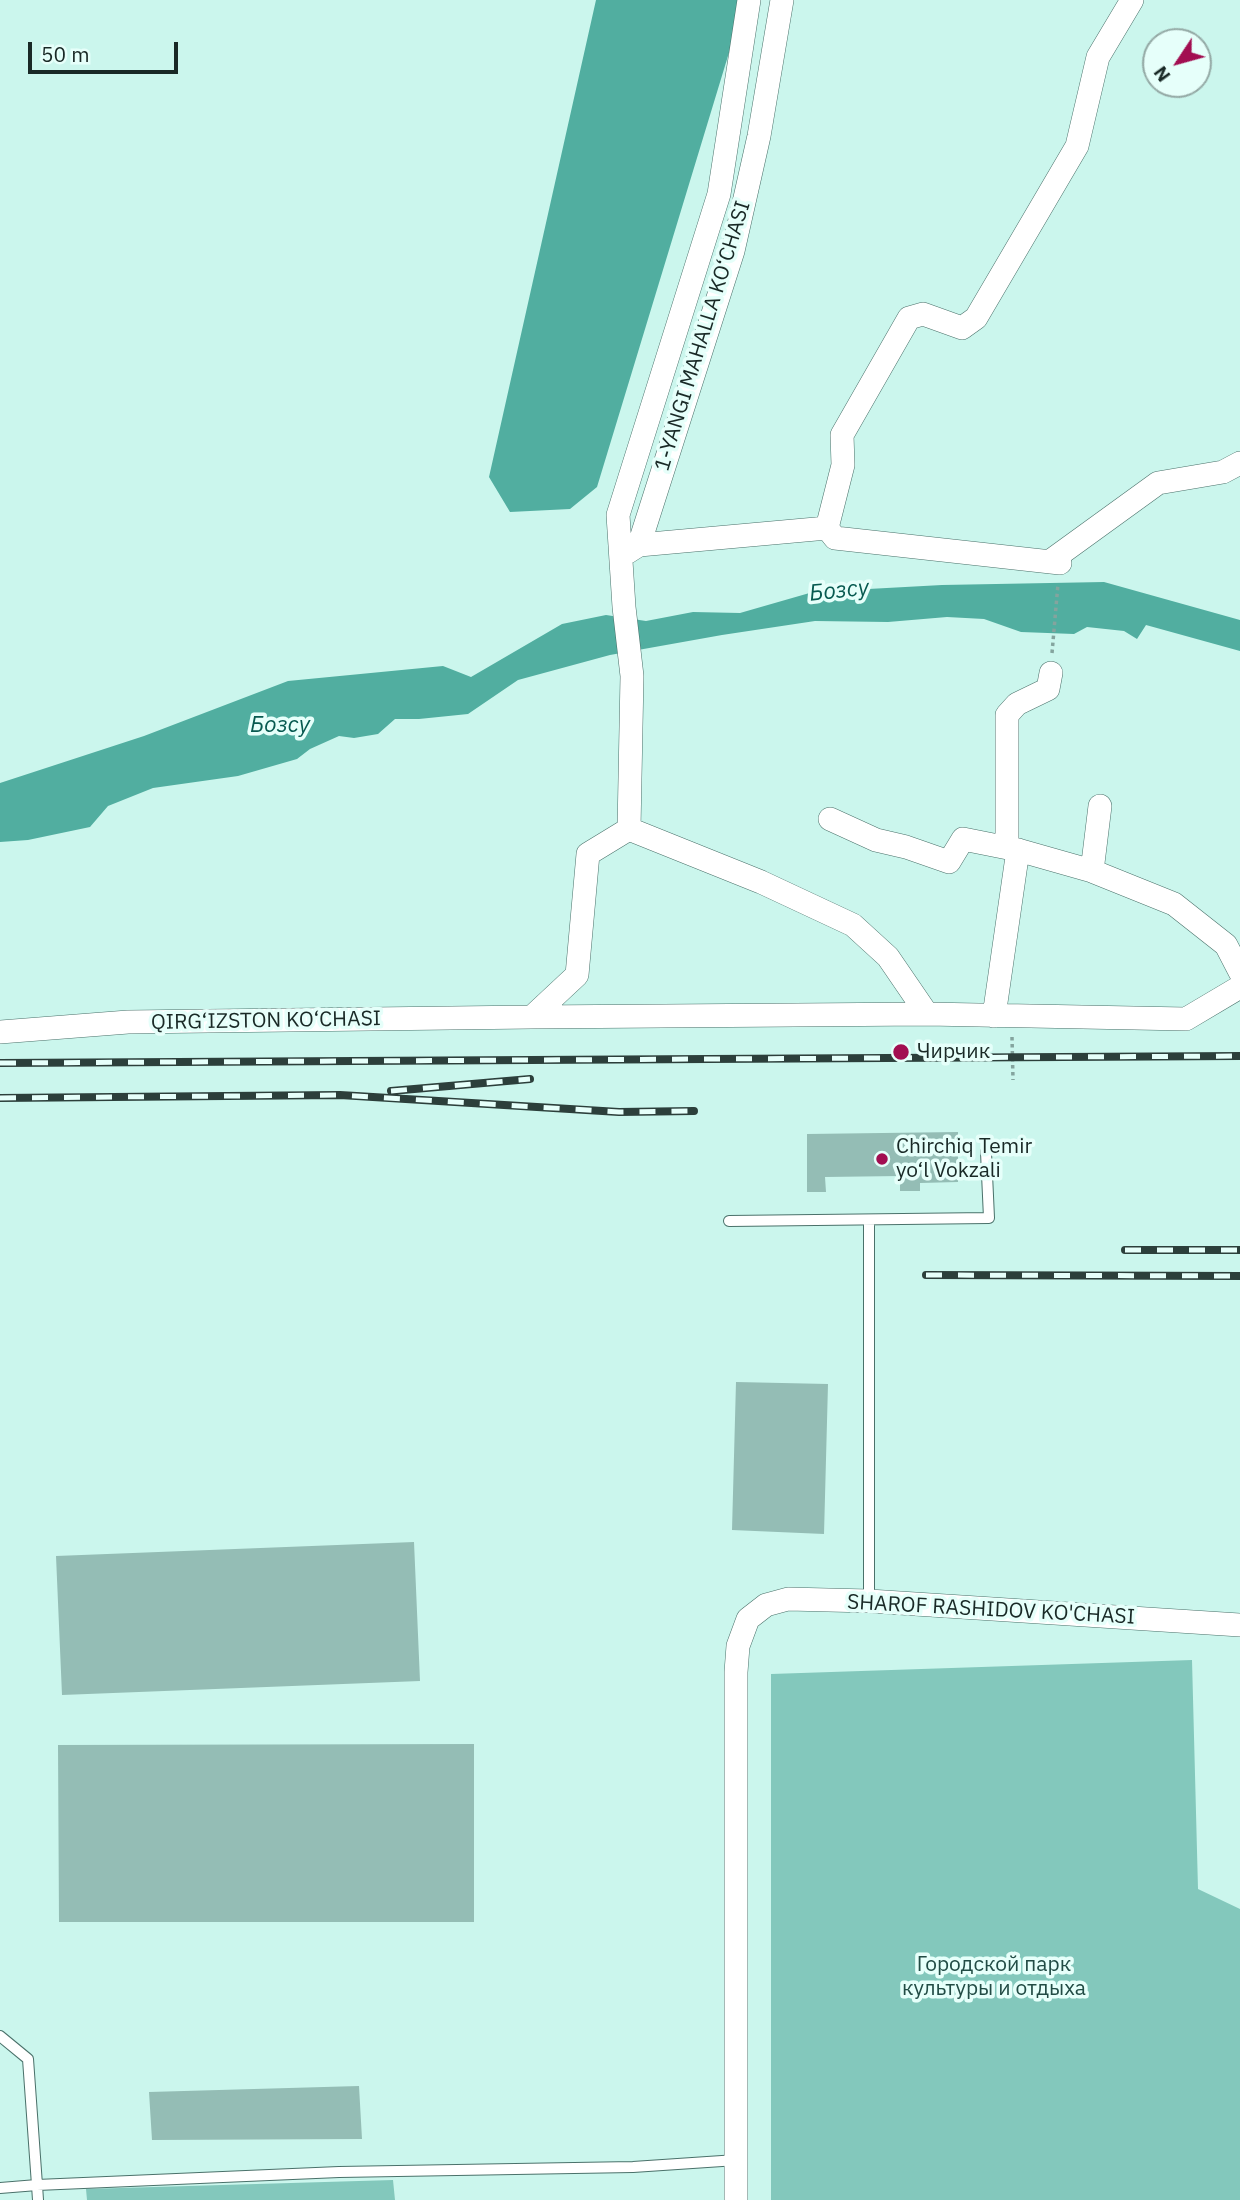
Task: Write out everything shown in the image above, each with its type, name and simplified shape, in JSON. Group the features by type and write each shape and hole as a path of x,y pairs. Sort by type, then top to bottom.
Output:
{"street":[{"path":"629,829 632,676 624,607 629,551 618,515 719,194 749,0"},
{"name":"1-YANGI MAHALLA KO‘CHASI","path":"629,551 733,251 759,136 782,0"},
{"path":"827,528 843,465 842,435 902,330 909,318 923,314 962,328 976,318 1077,146 1098,57 1132,0"},
{"path":"827,528 835,538 1054,563 1158,482 1223,472 1240,463"},
{"path":"629,551 827,528"},
{"path":"1003,1016 1013,848 1007,715 1017,704 1048,689 1051,673"},
{"path":"1092,871 1100,806"},
{"path":"830,819 876,840 906,847 949,863 961,838 1013,848 1092,871 1174,904 1226,946 1240,972"},
{"path":"629,829 761,882 853,925 888,957 927,1014"},
{"path":"533,1017 577,975 587,854 629,829"},
{"name":"QIRG‘IZSTON KO‘CHASI","path":"0,1032 128,1022 533,1017 927,1014 1186,1019 1240,988"},
{"name":"SHAROF RASHIDOV KO'CHASI","path":"737,2160 736,1672 738,1646 748,1619 766,1605 788,1599 869,1601 1240,1625"},
{"path":"736,2200 737,2160"}],"lane":[{"path":"730,1221 989,1218 986,1153"},
{"path":"869,1220 869,1601"},
{"path":"0,2036 28,2059 38,2200"},
{"path":"0,2188 339,2172 633,2167 737,2160"}],"path":[{"path":"1051,673 1054,563"},
{"path":"1003,1016 1013,1080"}],"green space":[{"name":"Городской парк культуры и отдыха","path":"1192,1660 1198,1889 1240,1909 1240,2200 771,2200 771,1674"},
{"path":"393,2180 395,2200 87,2200 86,2189"}],"water":[{"path":"596,0 740,0 738,23 597,487 570,509 510,512 489,477"},
{"name":"Бозсу","path":"1104,582 1240,620 1240,651 1146,625 1137,639 1124,631 1087,627 1074,634 1021,632 984,619 947,617 888,622 815,621 722,635 610,655 518,680 468,714 395,719 378,734 354,738 339,736 310,749 297,759 238,776 153,788 108,806 90,827 28,840 0,842 0,783 144,736 288,681 443,666 471,677 562,624 606,615 646,621 693,612 740,613 813,592 942,585"}],"building":[{"name":"Chirchiq Temir yo‘l Vokzali","path":"958,1132 958,1182 920,1183 920,1191 900,1191 900,1176 825,1177 826,1192 807,1192 807,1134"},
{"path":"736,1382 828,1384 824,1534 732,1530"},
{"path":"414,1542 420,1681 62,1695 56,1556"},
{"path":"474,1744 474,1922 59,1922 58,1745"},
{"path":"359,2086 362,2139 152,2140 149,2092"}],"railway":[{"path":"0,1063 1240,1056"},
{"path":"391,1091 530,1079"},
{"path":"0,1098 340,1095 619,1112 694,1111"},
{"path":"1125,1250 1240,1250"},
{"path":"926,1275 1240,1276"}],"place":[{"name":"Чирчик","path":"901,1052"},
{"name":"Chirchiq Temir yo‘l Vokzali","path":"882,1159"}]}
